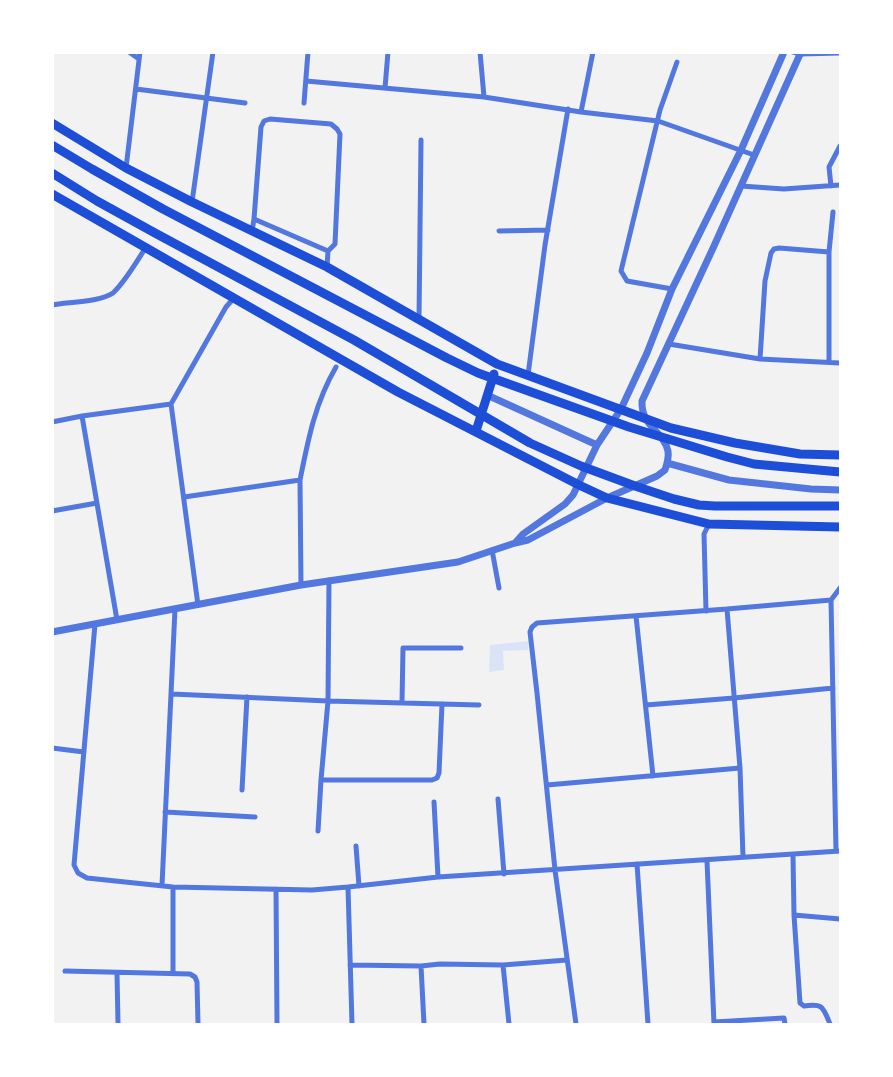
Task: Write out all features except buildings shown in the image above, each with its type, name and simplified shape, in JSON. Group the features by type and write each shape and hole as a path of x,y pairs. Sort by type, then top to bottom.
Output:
{"main road":[{"path":"52,123 126,168 327,267 497,364 644,416 671,428 735,443 800,453 840,455"},
{"path":"52,145 163,209 478,373 629,427 728,457 754,464 840,472"},
{"path":"52,173 97,201 354,340 530,443 581,466 635,486 699,505 840,507"},
{"path":"52,194 389,387 607,498 709,524 840,527"},
{"path":"476,431 497,364"}],"street":[{"path":"126,168 140,56 129,52"},
{"path":"192,202 213,52"},
{"path":"304,103 308,52"},
{"path":"385,88 388,52"},
{"path":"480,52 484,97"},
{"path":"581,112 592,52"},
{"path":"515,543 523,534 565,504 573,495 597,445 621,409 647,353 672,289 741,150 784,52"},
{"path":"52,632 329,580 458,562 528,540 607,498 657,476 665,470 668,452 644,416 642,401 741,186 798,53 840,53"},
{"path":"672,289 627,281 621,271 660,110 677,62"},
{"path":"306,81 484,97 658,122 754,155"},
{"path":"136,89 245,104"},
{"path":"528,375 568,109"},
{"path":"252,231 261,127 264,122 270,119 331,124 340,134 335,244 328,251 327,267"},
{"path":"419,319 421,140"},
{"path":"831,186 829,167 840,146"},
{"path":"741,186 784,189 840,185"},
{"path":"829,362 829,252 833,212"},
{"path":"254,219 328,251"},
{"path":"500,231 548,230"},
{"path":"288,248 292,235"},
{"path":"52,305 101,298 111,294 146,247"},
{"path":"760,359 765,281 771,253 774,249 779,248 829,252"},
{"path":"198,605 171,404 226,307 233,299"},
{"path":"669,344 760,359 840,363"},
{"path":"301,585 300,480 312,422 326,385 336,367"},
{"path":"487,395 597,445"},
{"path":"52,422 171,404"},
{"path":"82,416 117,620"},
{"path":"667,463 729,480 840,490"},
{"path":"184,497 300,480"},
{"path":"52,511 97,503"},
{"path":"706,611 704,534 709,524"},
{"path":"492,550 499,588"},
{"path":"318,831 328,701 329,580"},
{"path":"95,624 74,865 78,873 87,878 173,887 312,890 438,877 838,851 837,745 831,600 840,588"},
{"path":"576,1024 555,870 530,632 532,627 537,623 831,600"},
{"path":"162,885 175,609"},
{"path":"727,609 740,768 743,857"},
{"path":"636,616 653,776"},
{"path":"402,703 403,648 461,648"},
{"path":"833,668 840,666"},
{"path":"645,705 833,688"},
{"path":"172,694 479,705"},
{"path":"242,790 247,697"},
{"path":"321,780 432,780 437,777 442,704"},
{"path":"52,748 84,752"},
{"path":"547,785 740,768"},
{"path":"498,800 504,874"},
{"path":"434,802 438,877"},
{"path":"165,812 255,817"},
{"path":"356,846 358,886"},
{"path":"793,855 794,915 800,1004 804,1006 816,1004 823,1008 830,1024"},
{"path":"707,861 714,1023 784,1018 785,1024"},
{"path":"637,864 648,1024"},
{"path":"173,887 173,973"},
{"path":"348,888 352,1024"},
{"path":"276,889 277,1024"},
{"path":"794,915 840,919"},
{"path":"350,965 503,965 567,960"},
{"path":"503,965 509,1024"},
{"path":"421,966 424,1024"},
{"path":"65,971 190,974 197,982 198,1024"},
{"path":"117,973 118,1024"}],"shaded area":[{"path":"529,641 528,650 503,651 504,670 489,672 490,645"}]}
